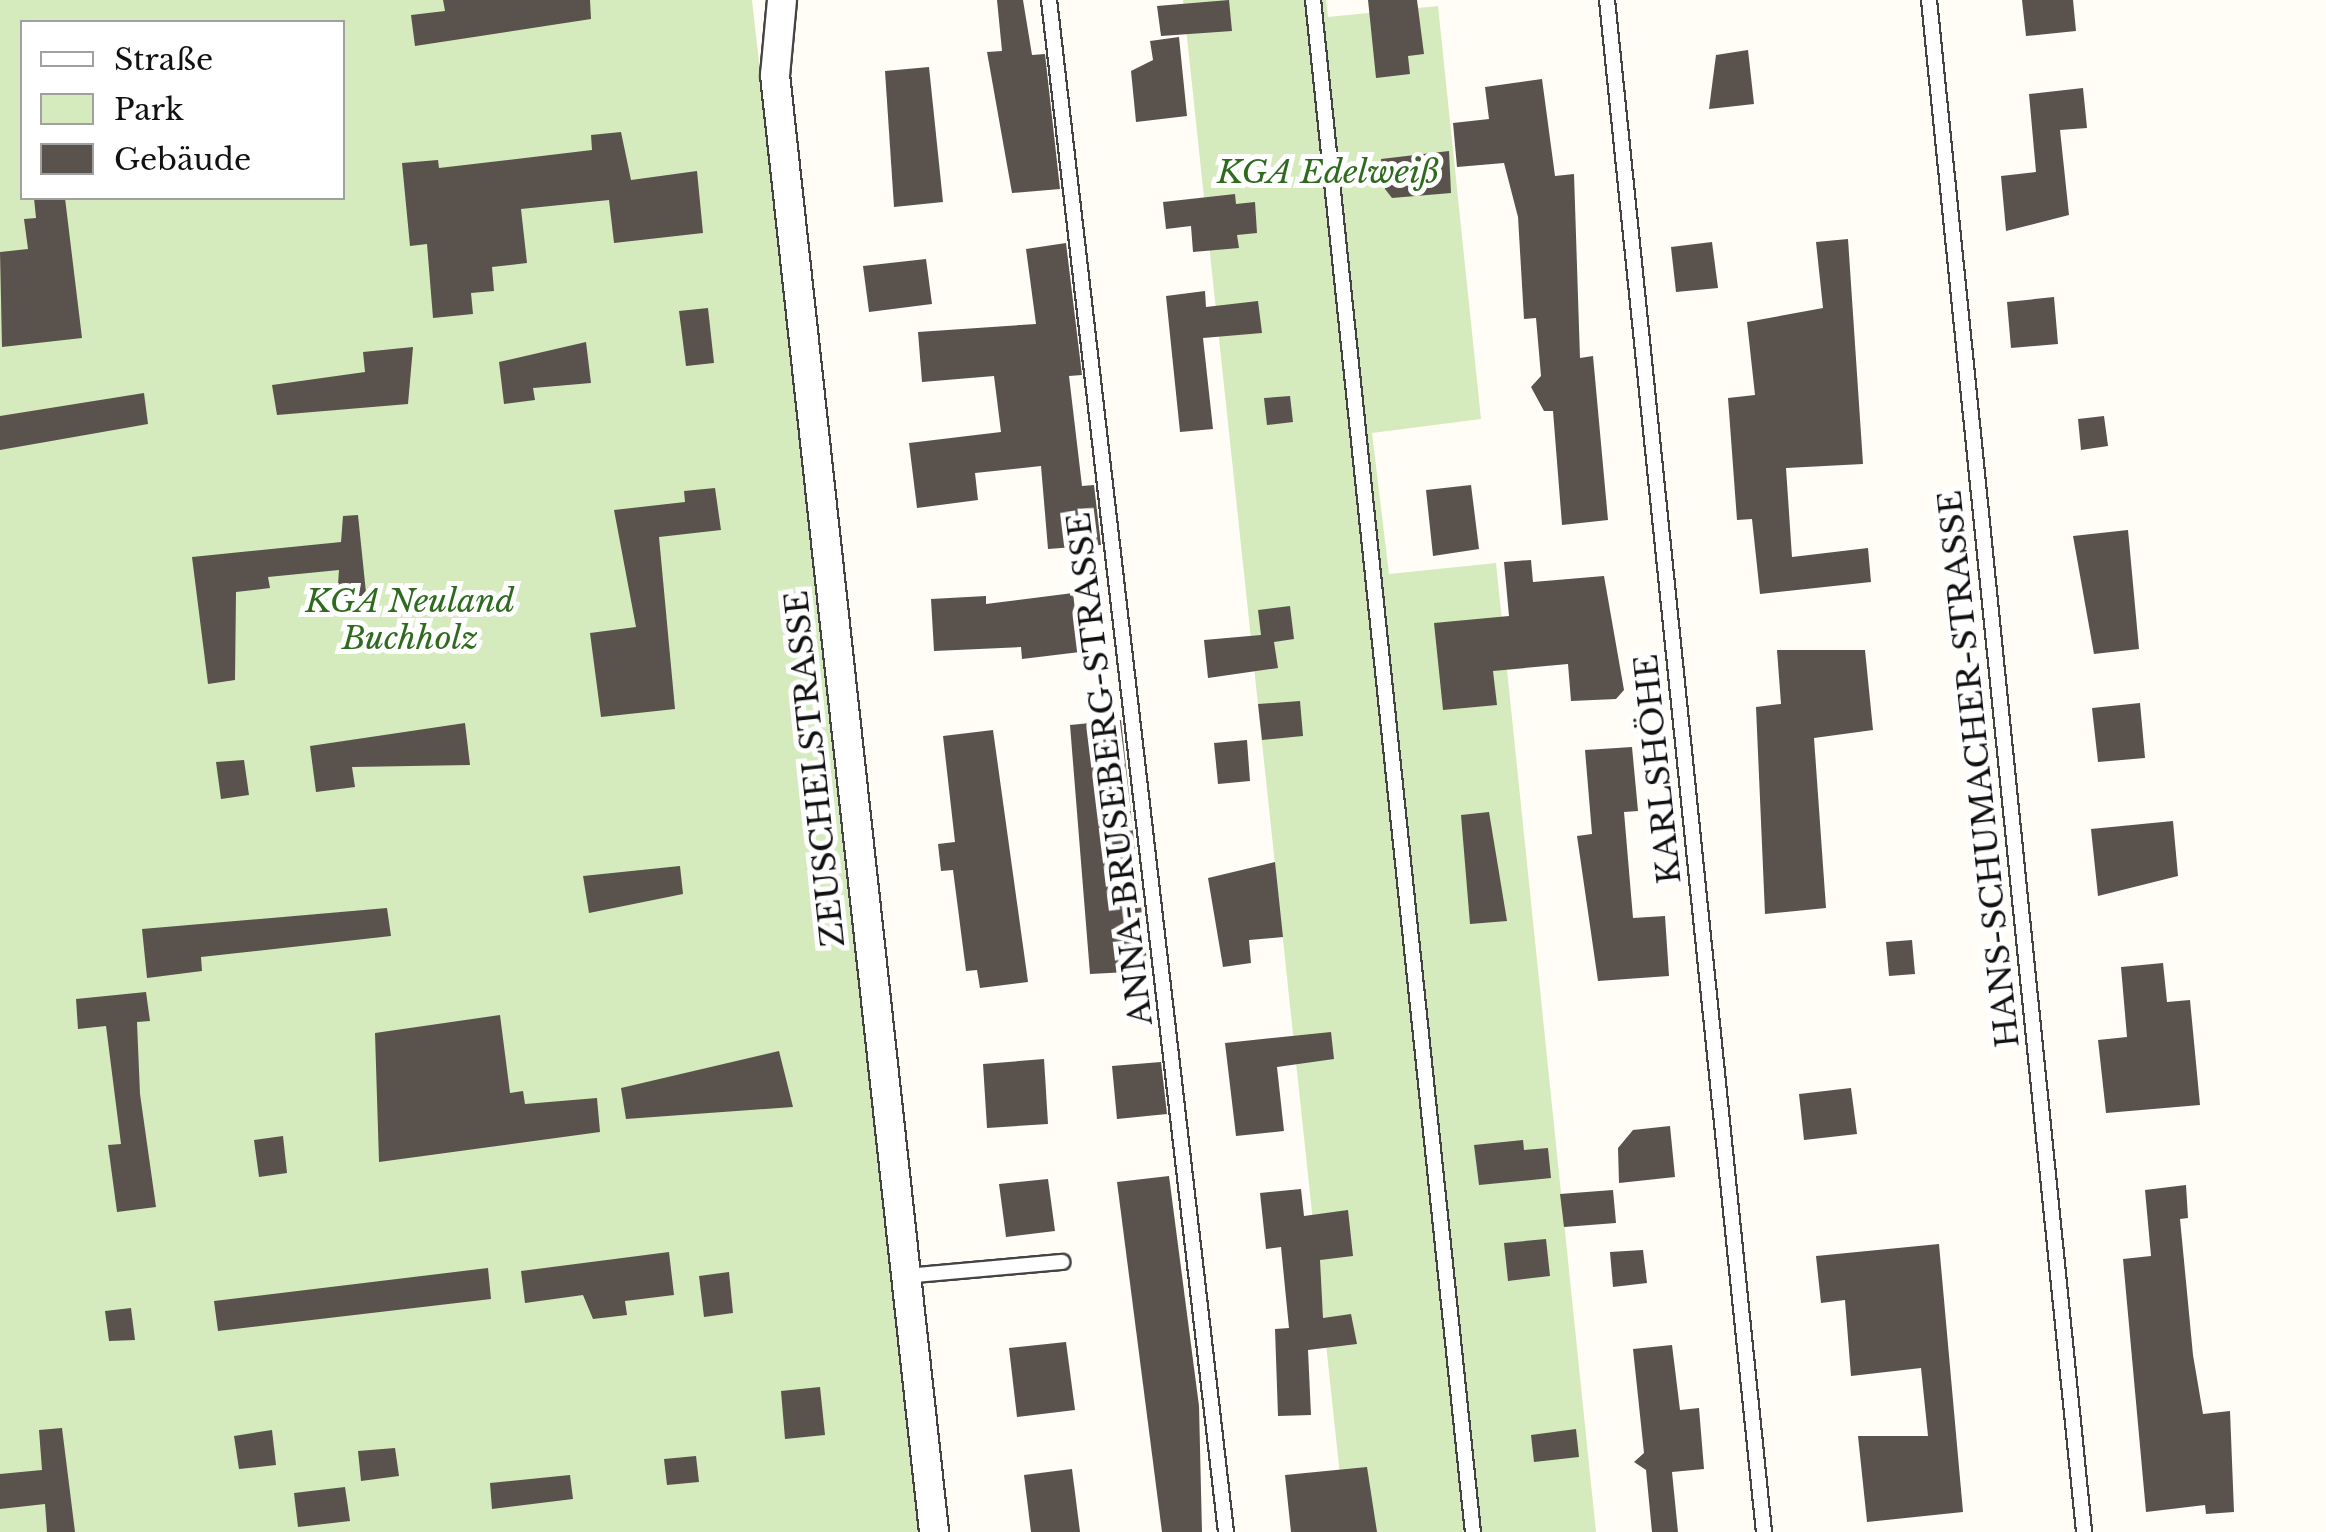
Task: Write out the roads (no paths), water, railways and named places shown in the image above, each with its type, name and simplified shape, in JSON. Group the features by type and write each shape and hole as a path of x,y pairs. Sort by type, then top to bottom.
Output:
{"street":[{"name":"ZEUSCHELSTRASSE","path":"782,0 775,75 934,1532"}],"lane":[{"name":"ANNA-BRUSEBERG-STRASSE","path":"1050,0 1226,1532"},
{"path":"1312,0 1473,1532"},
{"name":"KARLSHÖHE","path":"1607,0 1764,1532"},
{"name":"HANS-SCHUMACHER-STRASSE","path":"1928,0 2084,1532"},
{"path":"905,1276 1062,1262"}],"park label":[{"name":"KGA Edelweiß","path":"1328,172"},
{"name":"KGA Neuland Buchholz","path":"410,620"}]}
